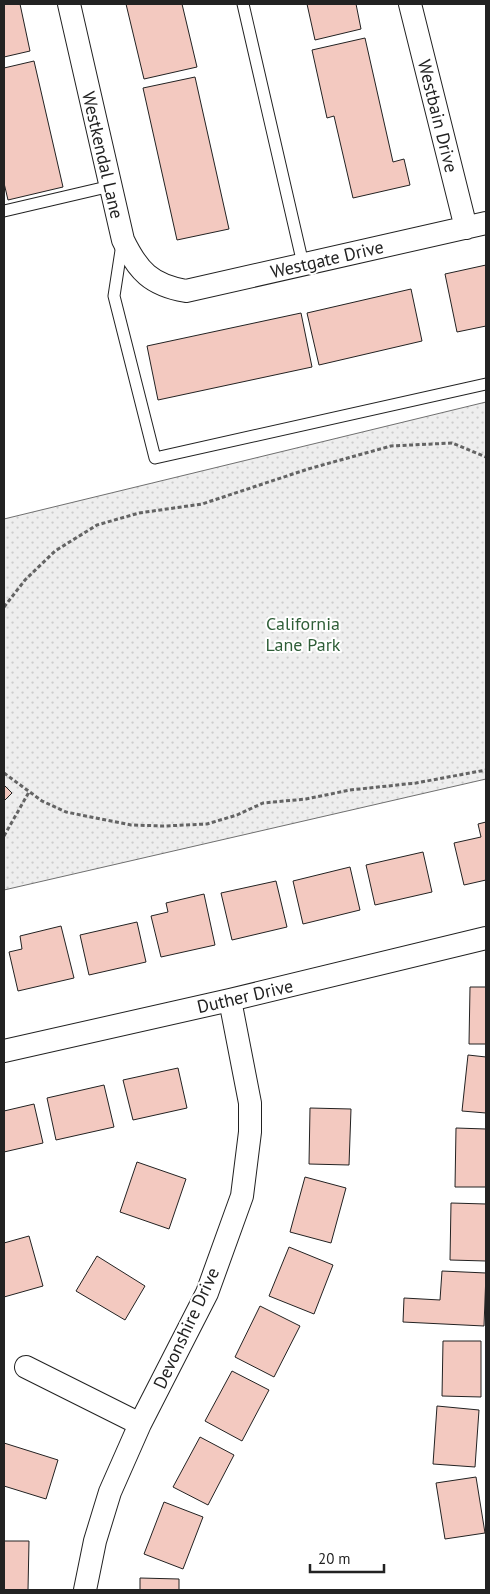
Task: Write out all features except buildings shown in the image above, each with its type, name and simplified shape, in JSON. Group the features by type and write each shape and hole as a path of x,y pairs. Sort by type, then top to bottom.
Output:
{"street":[{"name":"Westkendal Lane","path":"69,4 123,240 132,261 146,276 167,288"},
{"name":"Westbain Drive","path":"410,4 476,225"},
{"name":"Westgate Drive","path":"167,288 186,291 476,225"},
{"name":"Duther Drive","path":"4,1051 230,1000 486,938"},
{"name":"Devonshire Drive","path":"85,1590 95,1541 110,1492 140,1424 206,1293 242,1196 250,1132 250,1103 230,1000"},
{"path":"26,1367 140,1424"}],"lane":[{"path":"243,4 303,264"},
{"path":"4,211 111,186"},
{"path":"123,240 114,296 156,458 486,384"}],"path":[{"path":"4,607 25,580 55,551 97,525 139,513 202,504 308,469 391,446 452,442 486,457"},
{"path":"4,773 29,792 66,812 130,825 172,825 207,824 237,815 263,803 306,799 350,790 416,783 486,770"},
{"path":"4,836 29,792"}],"green space":[{"name":"California Lane Park","path":"486,402 486,779 4,890 4,519"}]}
